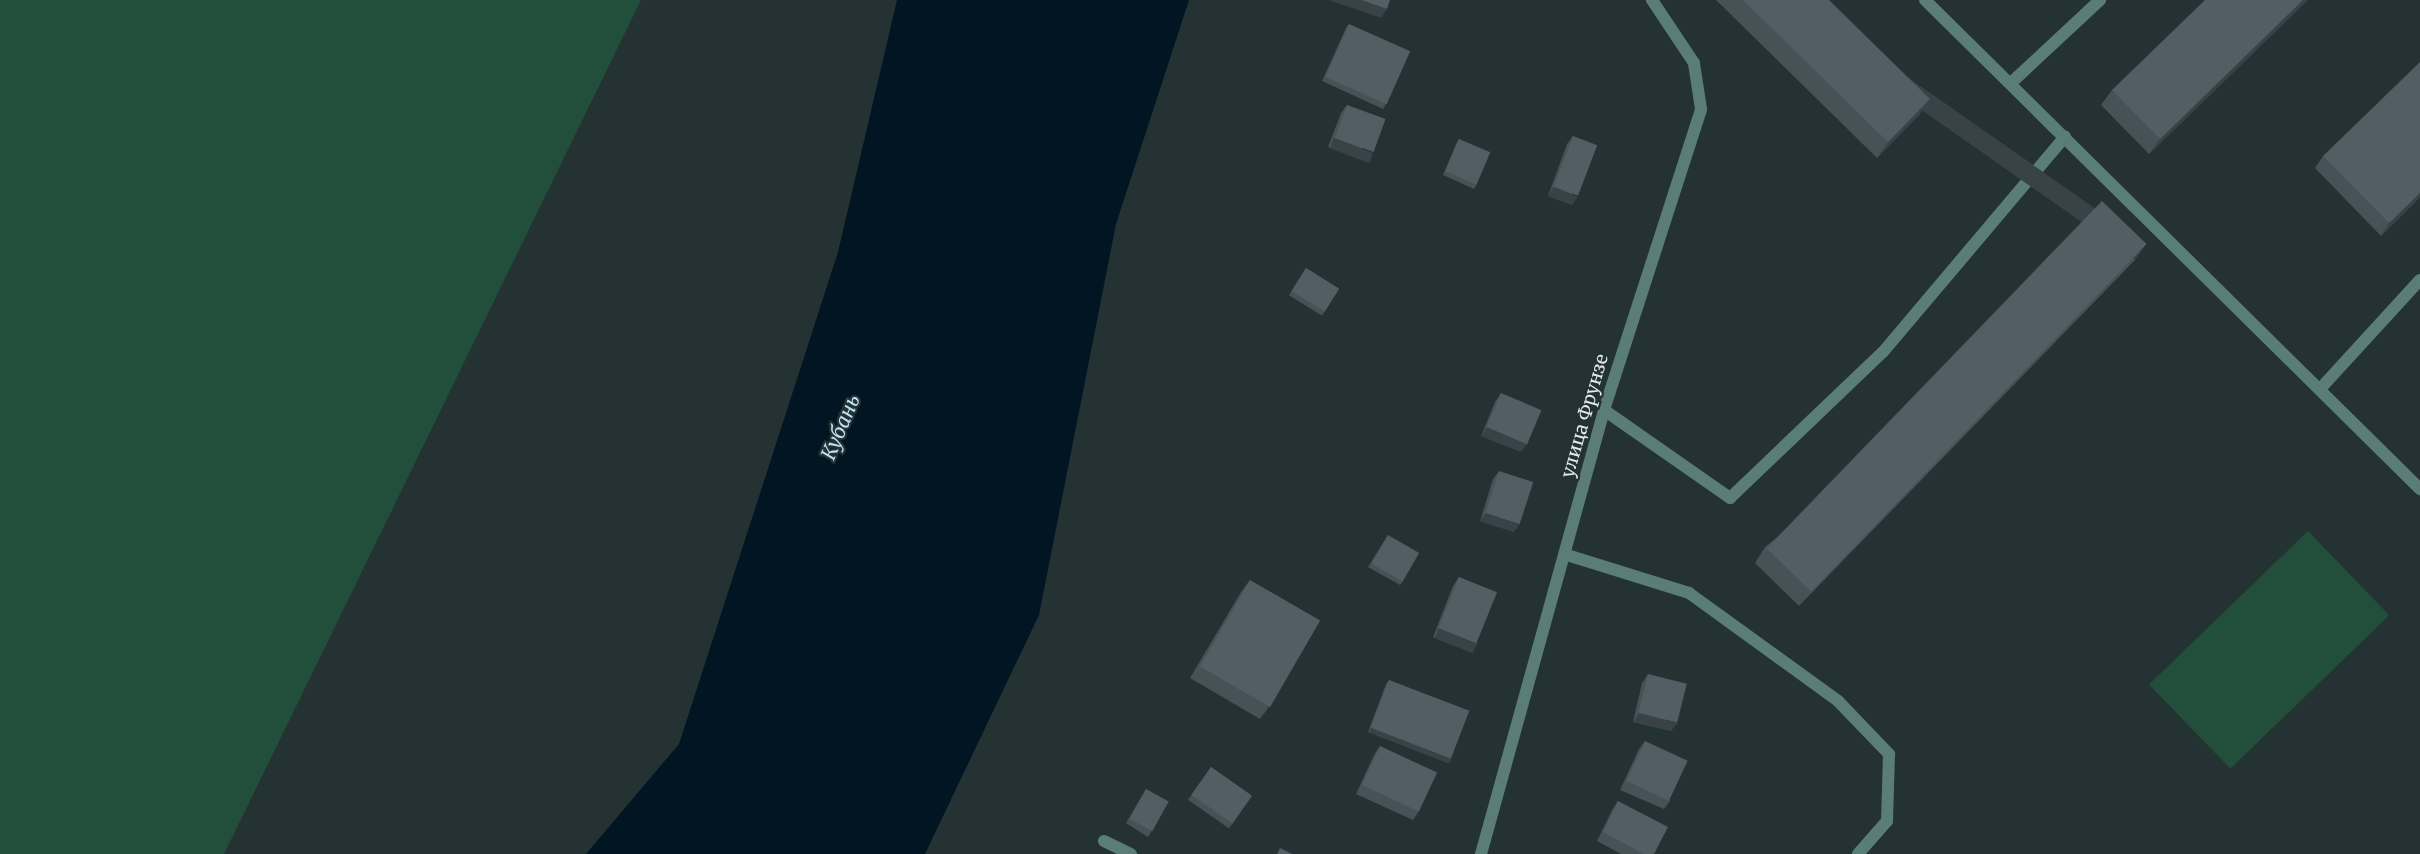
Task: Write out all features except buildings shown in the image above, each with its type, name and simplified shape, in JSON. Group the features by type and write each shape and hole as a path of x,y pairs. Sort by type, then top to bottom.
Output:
{"street":[{"name":"улица Фрунзе","path":"1481,854 1566,555 1604,410 1701,109 1694,63 1652,0"},
{"path":"1925,0 2420,489"},
{"path":"2011,83 2100,0"},
{"path":"1604,410 1730,498 1883,352 2066,137"},
{"path":"2319,389 2420,280"},
{"path":"1566,555 1689,593 1838,701 1889,754 1887,821 1858,854"},
{"path":"1104,841 1131,854"}],"green space":[{"path":"0,0 641,0 224,854 0,854"},
{"path":"2308,531 2389,615 2230,769 2149,685"}],"water":[{"name":"Кубань","path":"897,0 1189,0 1116,224 1039,615 925,854 586,854 679,744 838,252"}]}
